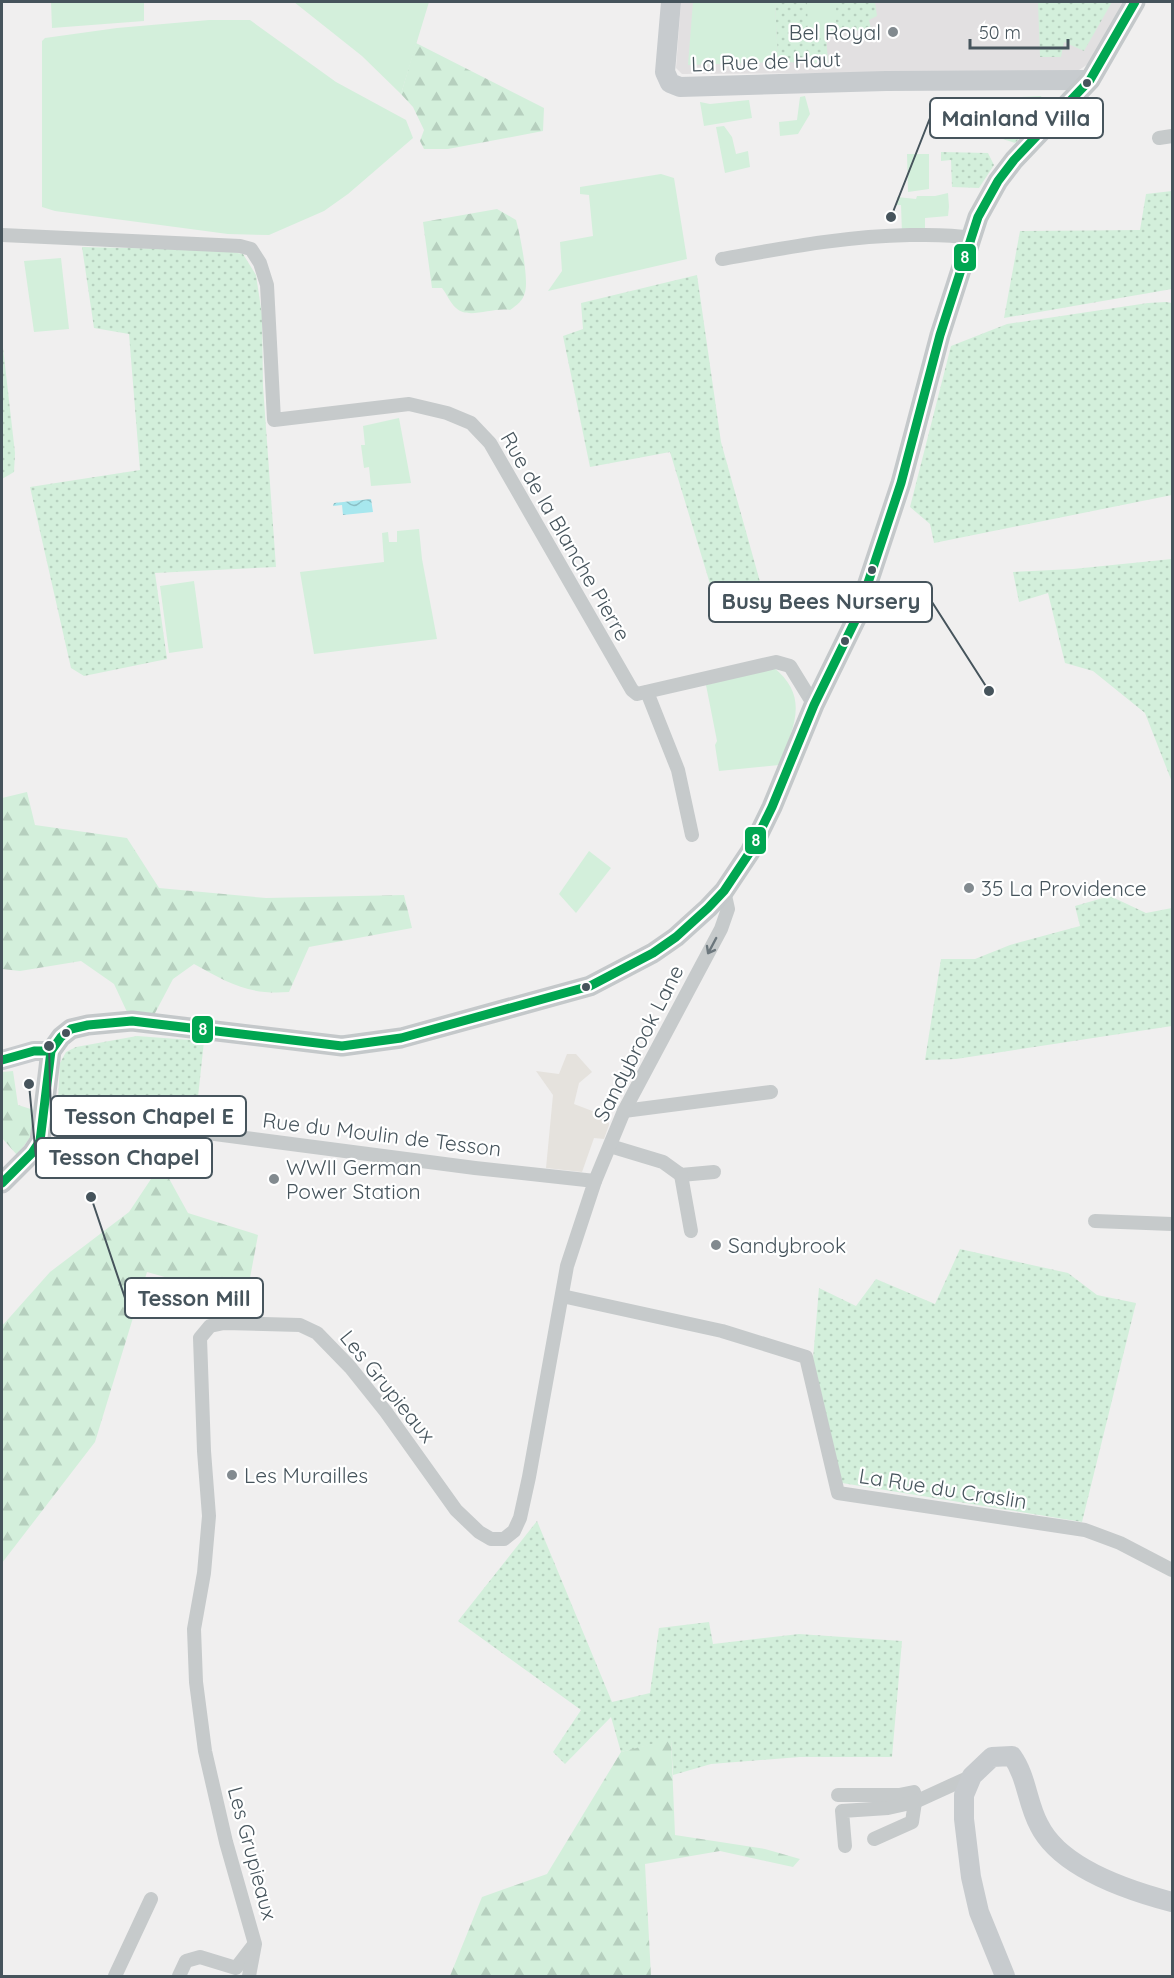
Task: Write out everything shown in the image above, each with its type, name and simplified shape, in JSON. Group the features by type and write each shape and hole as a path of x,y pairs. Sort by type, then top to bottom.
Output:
{"main road":[{"name":"La Rue de Haut","path":"671,2 665,72 670,83 680,87 886,81 1090,80"},
{"path":"2,1183 32,1153 40,1141 51,1051 61,1037 71,1029 132,1021 342,1046 401,1038 590,986 661,948 708,908 724,891 750,852 772,807 814,705 856,619 901,483 970,237 988,198 1014,160 1090,80 1135,2"},
{"path":"2,1060 34,1052 51,1051"},
{"path":"1005,1977 979,1912 971,1877 964,1819 964,1795 972,1776 992,1757 1012,1756 1018,1765 1039,1826 1049,1840 1066,1856 1099,1876 1147,1896 1173,1902"}],"street":[{"path":"722,259 820,241 879,236 952,234 970,237"},
{"name":"Rue de la Blanche Pierre","path":"2,235 240,246 251,249 260,263 267,285 274,420 409,404 447,413 471,423 490,443 632,690 637,694 647,692"},
{"path":"692,835 678,770 647,692 776,662 790,666 814,705"},
{"name":"Sandybrook Lane","path":"595,1181 624,1111 721,929 728,909 724,891"},
{"path":"624,1111 771,1092"},
{"name":"Rue du Moulin de Tesson","path":"32,1153 45,1160 83,1166 112,1167 138,1158 163,1140 192,1131 475,1168 595,1181"},
{"path":"610,1146 663,1162 681,1175 714,1172"},
{"path":"681,1175 691,1231"},
{"name":"Les Grupieaux","path":"249,1977 255,1944 220,1820 205,1751 196,1682 194,1629 204,1573 209,1516 203,1440 200,1338 210,1326 224,1323 300,1325 317,1333 350,1367 386,1412 456,1510 479,1532 490,1539 504,1539 514,1531 520,1518 567,1266 595,1181"},
{"path":"1095,1221 1173,1224"},
{"name":"La Rue du Craslin","path":"562,1296 722,1331 806,1357 838,1493 1085,1530 1171,1564"},
{"path":"845,1846 842,1811 888,1808 915,1802 972,1776"},
{"path":"838,1795 899,1795 914,1792 912,1822 874,1839"},
{"path":"115,1977 151,1899"},
{"path":"179,1977 186,1961 200,1957 236,1968 255,1944"}],"shaded area":[{"name":"Bel Royal","path":"681,2 1124,2 1091,62 1076,72 682,74 676,68"},
{"path":"567,1054 576,1054 592,1072 579,1083 574,1104 608,1117 609,1125 604,1139 594,1138 582,1172 546,1168 553,1095 536,1071 559,1074"}],"green space":[{"path":"51,2 144,2 144,21 52,28"},
{"path":"294,2 429,2 401,94 362,56"},
{"path":"693,2 775,2 778,62 688,65"},
{"path":"775,2 875,2 877,16 869,20 871,29 826,34 828,63 778,62"},
{"path":"807,2 836,2 836,34 808,34"},
{"path":"1038,2 1112,2 1084,51 1064,42 1061,57 1040,57"},
{"path":"209,20 250,20 336,82 406,120 413,138 348,194 324,211 269,235 228,234 55,211 42,207 42,41 45,38 117,28"},
{"path":"416,43 544,108 543,131 448,149 424,149 420,141 424,130 413,107 401,94"},
{"path":"805,96 810,114 798,134 780,136 779,122 797,120 800,97"},
{"path":"1041,96 1048,110 1015,143 1000,138 1001,130 1005,129 1002,98"},
{"path":"749,100 752,118 704,126 700,102 710,104"},
{"path":"724,126 732,137 736,154 748,151 750,167 725,173 716,127"},
{"path":"941,152 988,153 994,165 979,188 952,187 951,160 941,161"},
{"path":"907,154 929,154 929,189 908,192"},
{"path":"661,174 674,178 687,259 548,291 562,271 560,242 593,236 589,195 580,194 580,187"},
{"path":"1172,191 1172,289 1004,318 1020,231 1140,230 1146,194"},
{"path":"948,193 948,216 925,218 925,232 902,233 901,205 897,205 897,197 916,199 917,196"},
{"path":"497,209 516,220 525,268 524,295 510,310 467,313 454,306 442,288 432,288 423,222"},
{"path":"82,247 221,250 243,254 256,275 262,315 263,386 276,567 155,573 167,659 84,676 71,668 30,487 140,470 129,334 94,328"},
{"path":"61,258 69,329 34,332 24,261"},
{"path":"697,275 721,442 762,589 714,597 670,452 590,467 563,336 583,329 581,303"},
{"path":"1172,303 1172,495 934,543 930,524 910,507 951,346 1007,324"},
{"path":"2,339 15,453 14,472 2,479"},
{"path":"399,418 411,483 371,486 369,467 364,468 361,445 365,445 363,426"},
{"path":"419,529 422,559 437,639 314,654 300,572 384,562 382,533 388,532 389,542 397,542 397,531"},
{"path":"1172,559 1172,782 1145,713 1093,671 1065,663 1048,593 1019,602 1013,572 1073,569"},
{"path":"194,581 203,648 169,653 160,586"},
{"path":"773,667 785,678 792,690 796,713 779,765 719,771 715,745 717,741 706,685"},
{"path":"27,792 35,825 127,838 159,888 266,898 404,895 412,928 309,947 289,992 261,992 239,986 194,964 173,979 154,1015 127,1012 114,984 81,961 20,971 2,969 2,798"},
{"path":"589,851 611,868 576,913 559,894"},
{"path":"1110,896 1146,913 1172,908 1172,1026 956,1059 925,1060 941,959 975,959 1010,945 1080,926 1075,906"},
{"path":"137,1036 204,1041 195,1125 167,1129 120,1159 88,1160 55,1156 60,1063 66,1052 76,1047"},
{"path":"13,1071 18,1105 37,1111 32,1135 17,1155 2,1138 2,1072"},
{"path":"161,1164 188,1213 258,1235 250,1278 186,1283 147,1272 95,1442 2,1563 2,1326 50,1272 129,1212"},
{"path":"960,1249 1068,1273 1097,1295 1136,1303 1082,1522 842,1483 813,1359 819,1288 856,1306 876,1279 935,1304"},
{"path":"537,1521 612,1702 650,1693 659,1628 709,1622 713,1644 799,1634 902,1641 892,1757 800,1757 711,1764 673,1775 671,1740 621,1752 611,1717 565,1764 553,1752 581,1710 458,1621"},
{"path":"671,1739 675,1835 765,1849 800,1859 793,1867 720,1851 645,1864 651,1976 450,1976 482,1897 547,1874 621,1752"}],"water":[{"path":"371,499 373,512 343,515 342,505 333,506 334,503"}],"transit line":[{"name":"8","path":"2,1183 32,1153 40,1141 51,1051 61,1037 71,1029 132,1021 342,1046 401,1038 590,986 653,953 676,937 708,908 724,891 750,852 772,807 814,705 856,619 901,483 940,335 978,217 998,181 1014,160 1090,80 1135,2"},
{"name":"8","path":"2,1060 34,1051 51,1051"}],"place":[{"name":"Bel Royal","path":"893,32"},
{"name":"Mainland Villa","path":"891,217"},
{"name":"Busy Bees Nursery","path":"989,691"},
{"name":"35 La Providence","path":"969,888"},
{"name":"Tesson Chapel E","path":"49,1046"},
{"name":"Tesson Chapel","path":"29,1084"},
{"name":"WWII German Power Station","path":"274,1179"},
{"name":"Tesson Mill","path":"91,1197"},
{"name":"Sandybrook","path":"716,1245"},
{"name":"Les Murailles","path":"232,1475"}]}
